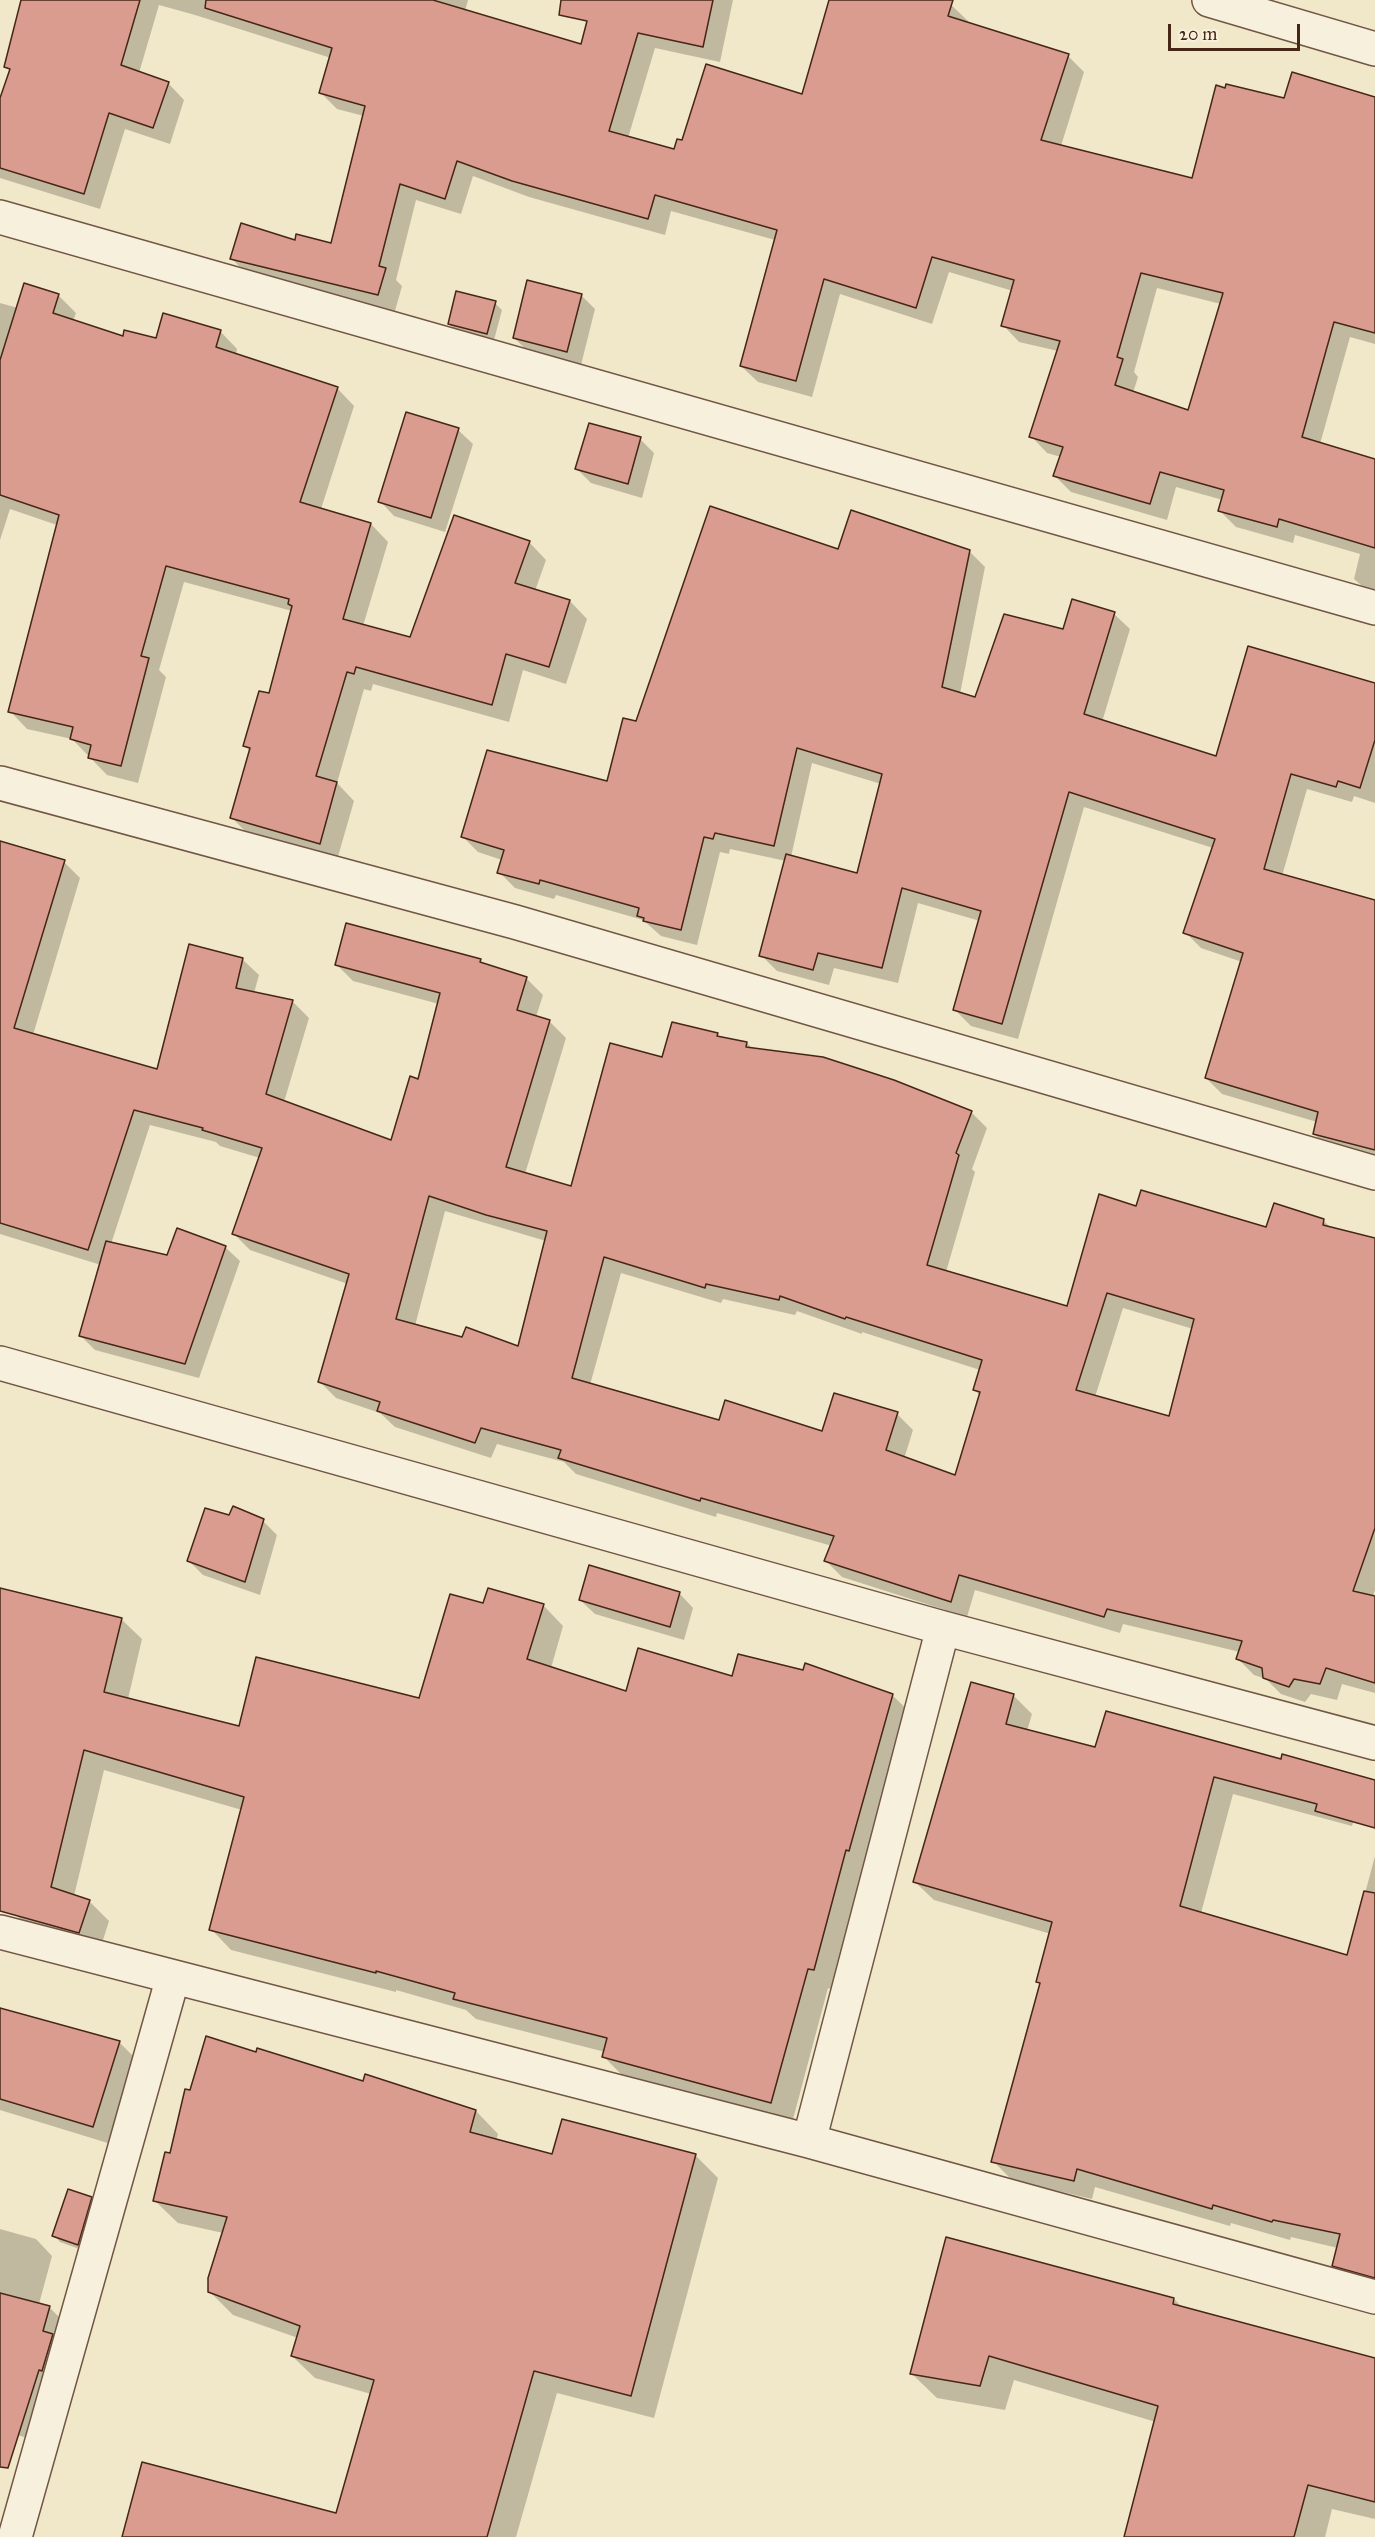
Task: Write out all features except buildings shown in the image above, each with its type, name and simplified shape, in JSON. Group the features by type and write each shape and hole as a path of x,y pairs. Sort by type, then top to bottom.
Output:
{"street":[{"path":"1209,0 1375,49"},
{"path":"0,217 1375,608"},
{"path":"0,783 515,922 1375,1173"},
{"path":"0,1363 943,1628 1375,1743"},
{"path":"809,2141 943,1628"},
{"path":"0,1932 809,2141 1375,2297"},
{"path":"15,2537 174,1977"}]}
